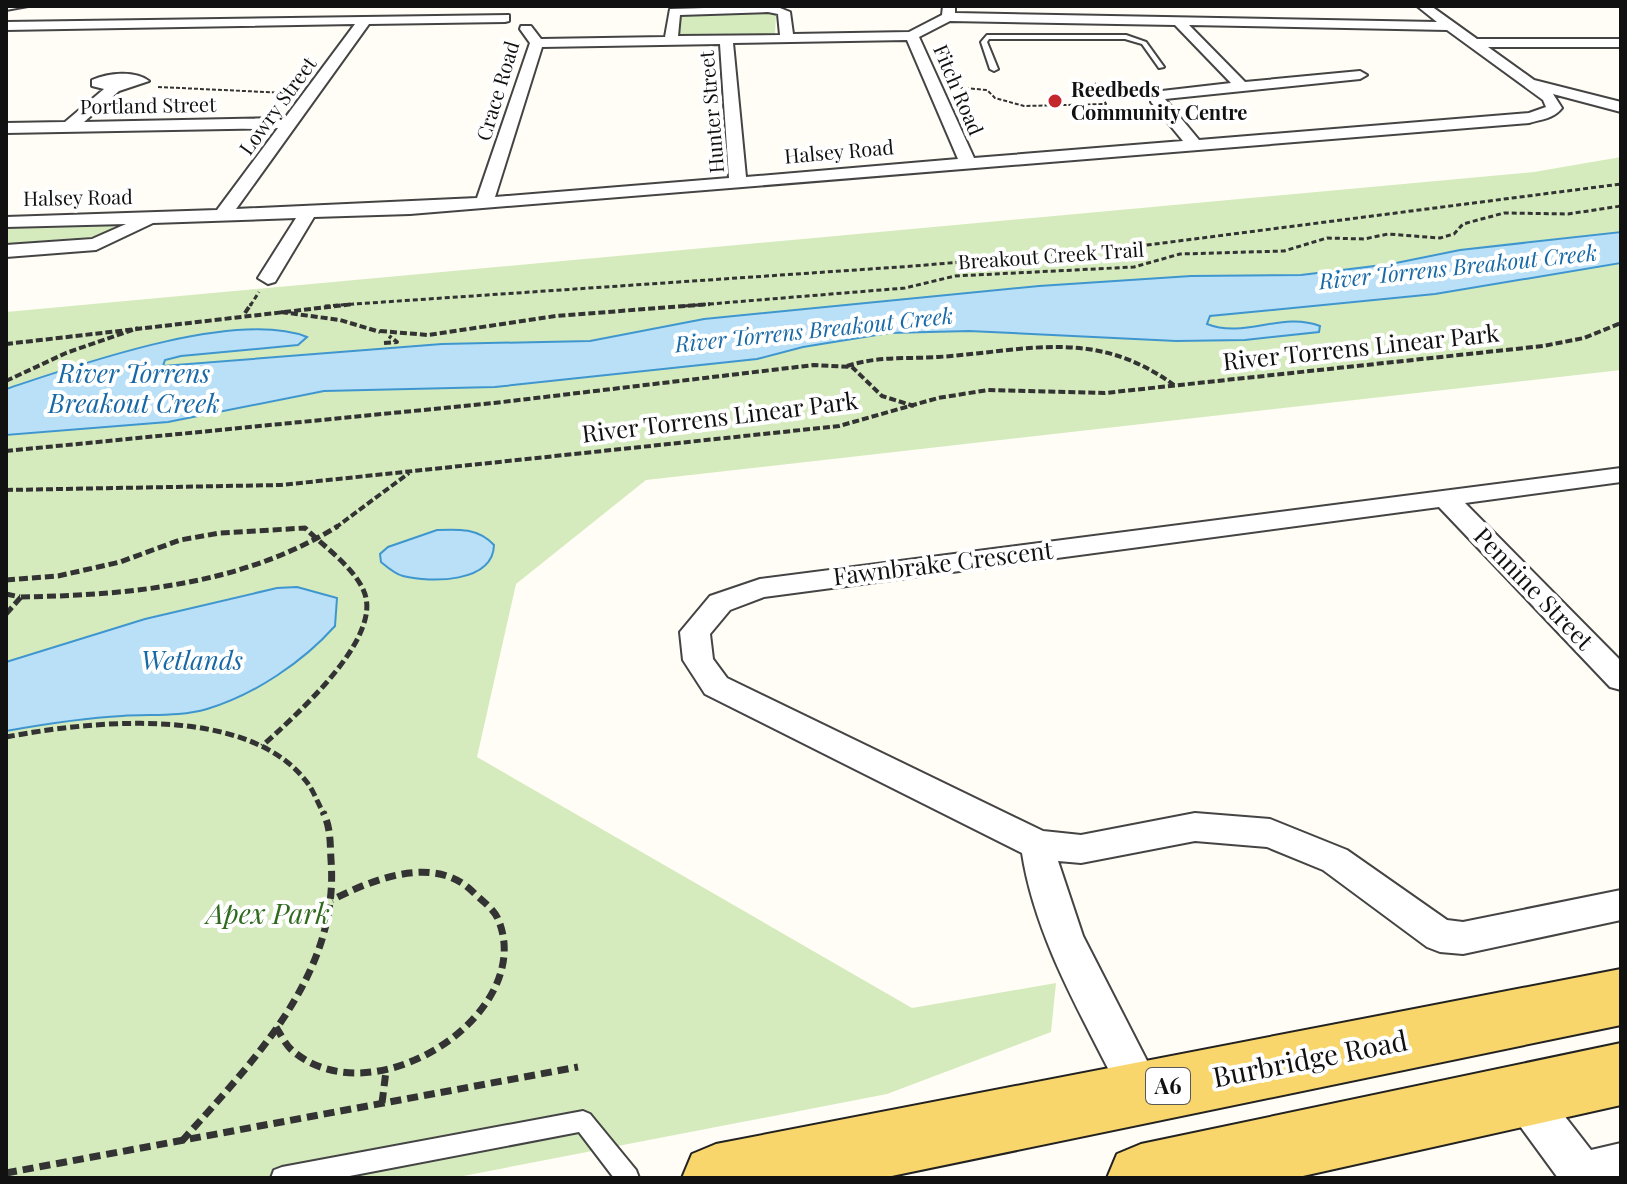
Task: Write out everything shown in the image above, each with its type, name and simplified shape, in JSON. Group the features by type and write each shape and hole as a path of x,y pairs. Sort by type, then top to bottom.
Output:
{"main road":[{"name":"Burbridge Road","path":"716,1178 1621,997"},
{"path":"1141,1178 1621,1074"}],"street":[{"path":"6,6 22,6"},
{"path":"6,24 29,6"},
{"name":"Halsey Road","path":"1423,6 1549,98 1554,108 1549,113 1529,118"},
{"path":"671,40 674,12 754,8 784,12 787,37"},
{"path":"6,24 365,20 507,12"},
{"name":"Crace Road","path":"484,203 537,43 532,32 507,12"},
{"path":"948,12 1064,19 1449,26"},
{"name":"Fitch Road","path":"948,12 912,36 968,163"},
{"name":"Lowry Street","path":"222,216 365,20"},
{"path":"1178,21 1241,86"},
{"path":"537,43 912,36"},
{"name":"Hunter Street","path":"726,39 738,182"},
{"path":"1472,43 1621,43"},
{"path":"1196,147 1158,102 1158,95 1360,75"},
{"path":"68,128 114,88 97,83 109,78 142,79 137,83"},
{"name":"Halsey Road","path":"1530,84 1621,109"},
{"name":"Halsey Road","path":"6,222 308,213 484,203 1196,147 1621,109"},
{"name":"Portland Street","path":"6,128 290,123"},
{"path":"268,278 308,213"},
{"name":"Halsey Road","path":"6,251 96,244 151,219"},
{"name":"Fawnbrake Crescent","path":"1621,475 760,588 720,603 695,632 698,660 716,686 1038,845 1081,849 1195,827 1270,833 1335,860 1440,936 1463,938 1621,905"},
{"name":"Pennine Street","path":"1445,498 1621,679"},
{"path":"1038,845 1040,872 1079,965 1142,1092"},
{"path":"1524,1097 1590,1172"}],"lane":[{"path":"1064,19 1072,37"},
{"path":"994,69 984,42 987,37 1137,40 1161,67"},
{"path":"282,1178 583,1121 628,1178"}],"path":[{"path":"137,83 145,87 311,94"},
{"path":"952,87 987,90 992,98 1008,106 1106,104 1095,83"},
{"path":"6,344 267,311 898,268 1124,248 1621,184"},
{"name":"Breakout Creek Trail","path":"267,311 331,319 380,331 428,335 556,316 890,289 955,276 1043,269 1134,267 1180,254 1284,251 1327,238 1364,239 1388,234 1440,238 1454,234 1463,224 1504,213 1568,214 1621,206"},
{"path":"6,381 66,353 153,323"},
{"name":"River Torrens Linear Park","path":"6,490 281,485 409,473 839,426 938,398 988,390 1105,393 1568,342 1621,323"},
{"path":"380,331 397,342 384,343"},
{"path":"6,451 494,403 814,365 847,366 867,360 951,356 1008,347 1063,346 1130,357 1150,366 1175,386"},
{"path":"847,366 882,396 915,406"},
{"path":"6,594 21,597 142,593 233,572 274,558 343,525 409,473"},
{"path":"6,580 58,576 120,562 180,540 220,533 305,528 353,577 366,598 365,616 333,675 306,706 262,746"},
{"path":"6,614 21,597"},
{"path":"6,737 63,725 120,721 215,730 262,746 292,765 319,800 330,827 335,861 325,931 310,971 259,1053 182,1141"},
{"path":"276,1027 294,1052 316,1066 344,1073 386,1071 437,1051 464,1031 485,1007 499,982 505,956 504,932 496,911 480,893 459,881 434,874 406,873 377,879 331,900"},
{"path":"6,1173 578,1067"},
{"path":"382,1103 386,1071"}],"green space":[{"path":"766,10 776,15 775,34 679,34 679,14"},
{"name":"Apex Park","path":"1621,157 1621,370 646,480 516,584 477,757 912,1008 1056,983 1051,1032 887,1094 453,1178 6,1178 6,312 1534,172"},
{"path":"6,223 120,223 101,236 6,244"}],"water":[{"name":"River Torrens Breakout Creek","path":"1621,232 1621,263 1435,294 1210,316 1207,324 1235,329 1306,322 1320,326 1319,332 1245,340 1176,341 969,331 889,333 803,347 757,359 495,387 324,391 168,422 6,435 6,389 114,355 200,335 277,330 307,337 298,345 181,356 165,360 163,366 442,344 590,341 704,319 1039,286 1191,276 1301,275 1391,264 1460,250"},
{"path":"437,530 460,530 481,535 494,545 491,558 472,573 444,579 403,576 381,562 380,554 388,547"},
{"name":"Wetlands","path":"297,587 337,598 335,626 277,676 242,695 207,709 186,713 92,718 6,731 6,662 145,619 277,588"}],"place":[{"name":"Reedbeds Community Centre","path":"1055,101"}]}
